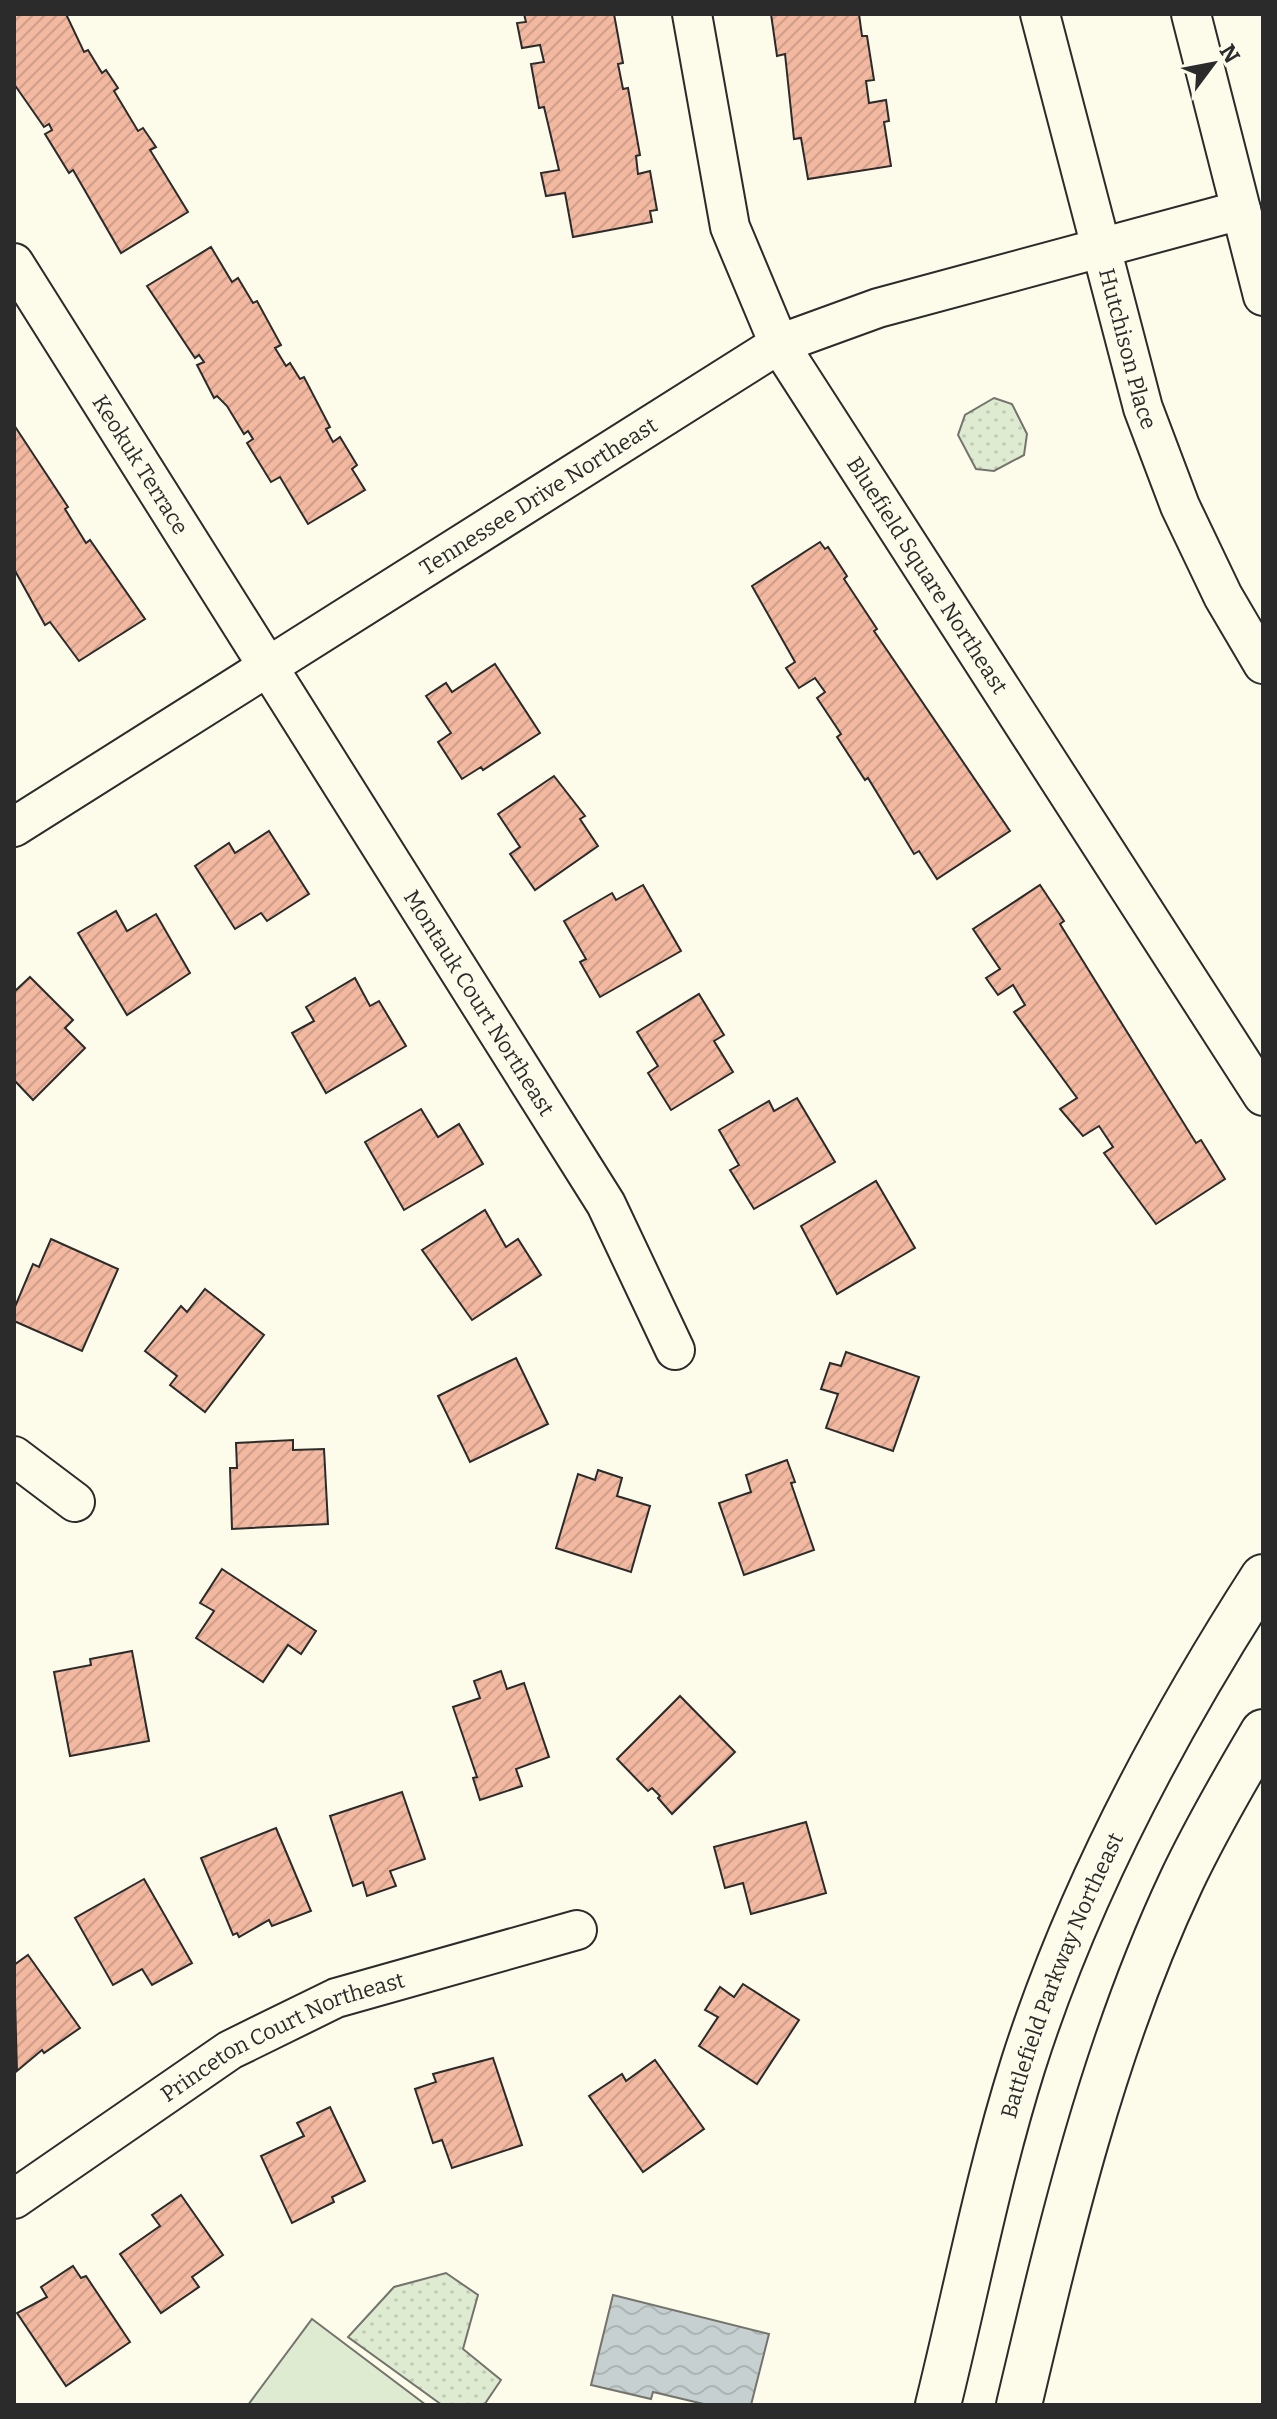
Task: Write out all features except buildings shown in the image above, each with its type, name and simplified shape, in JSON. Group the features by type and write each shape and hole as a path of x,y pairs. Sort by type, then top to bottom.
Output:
{"main road":[{"name":"Battlefield Parkway Northeast","path":"938,2405 1024,2064 1073,1932 1151,1765 1263,1577"},
{"path":"1019,2405 1063,2215 1133,2000 1181,1882 1263,1732"}],"street":[{"name":"Bluefield Square Northeast","path":"692,14 730,227 779,344 1263,1096"},
{"name":"Hutchison Place","path":"1040,14 1143,408 1180,506 1223,596 1263,664"},
{"path":"1191,14 1263,296"},
{"name":"Tennessee Drive Northeast","path":"14,827 779,344 878,308 1241,210"},
{"name":"Keokuk Terrace","path":"14,263 267,665"},
{"name":"Montauk Court Northeast","path":"267,665 606,1204 675,1350"},
{"path":"14,1456 75,1502"},
{"name":"Princeton Court Northeast","path":"14,2199 230,2050 336,1998 577,1930"}],"green space":[{"path":"994,398 1012,404 1027,434 1024,455 994,471 976,469 958,435 965,415"},
{"path":"446,2273 478,2295 463,2349 501,2380 484,2405 442,2405 348,2337 394,2287"},
{"path":"312,2319 426,2405 248,2405"}],"water":[{"path":"613,2295 769,2334 751,2405 708,2405 653,2392 651,2399 591,2385"}]}
